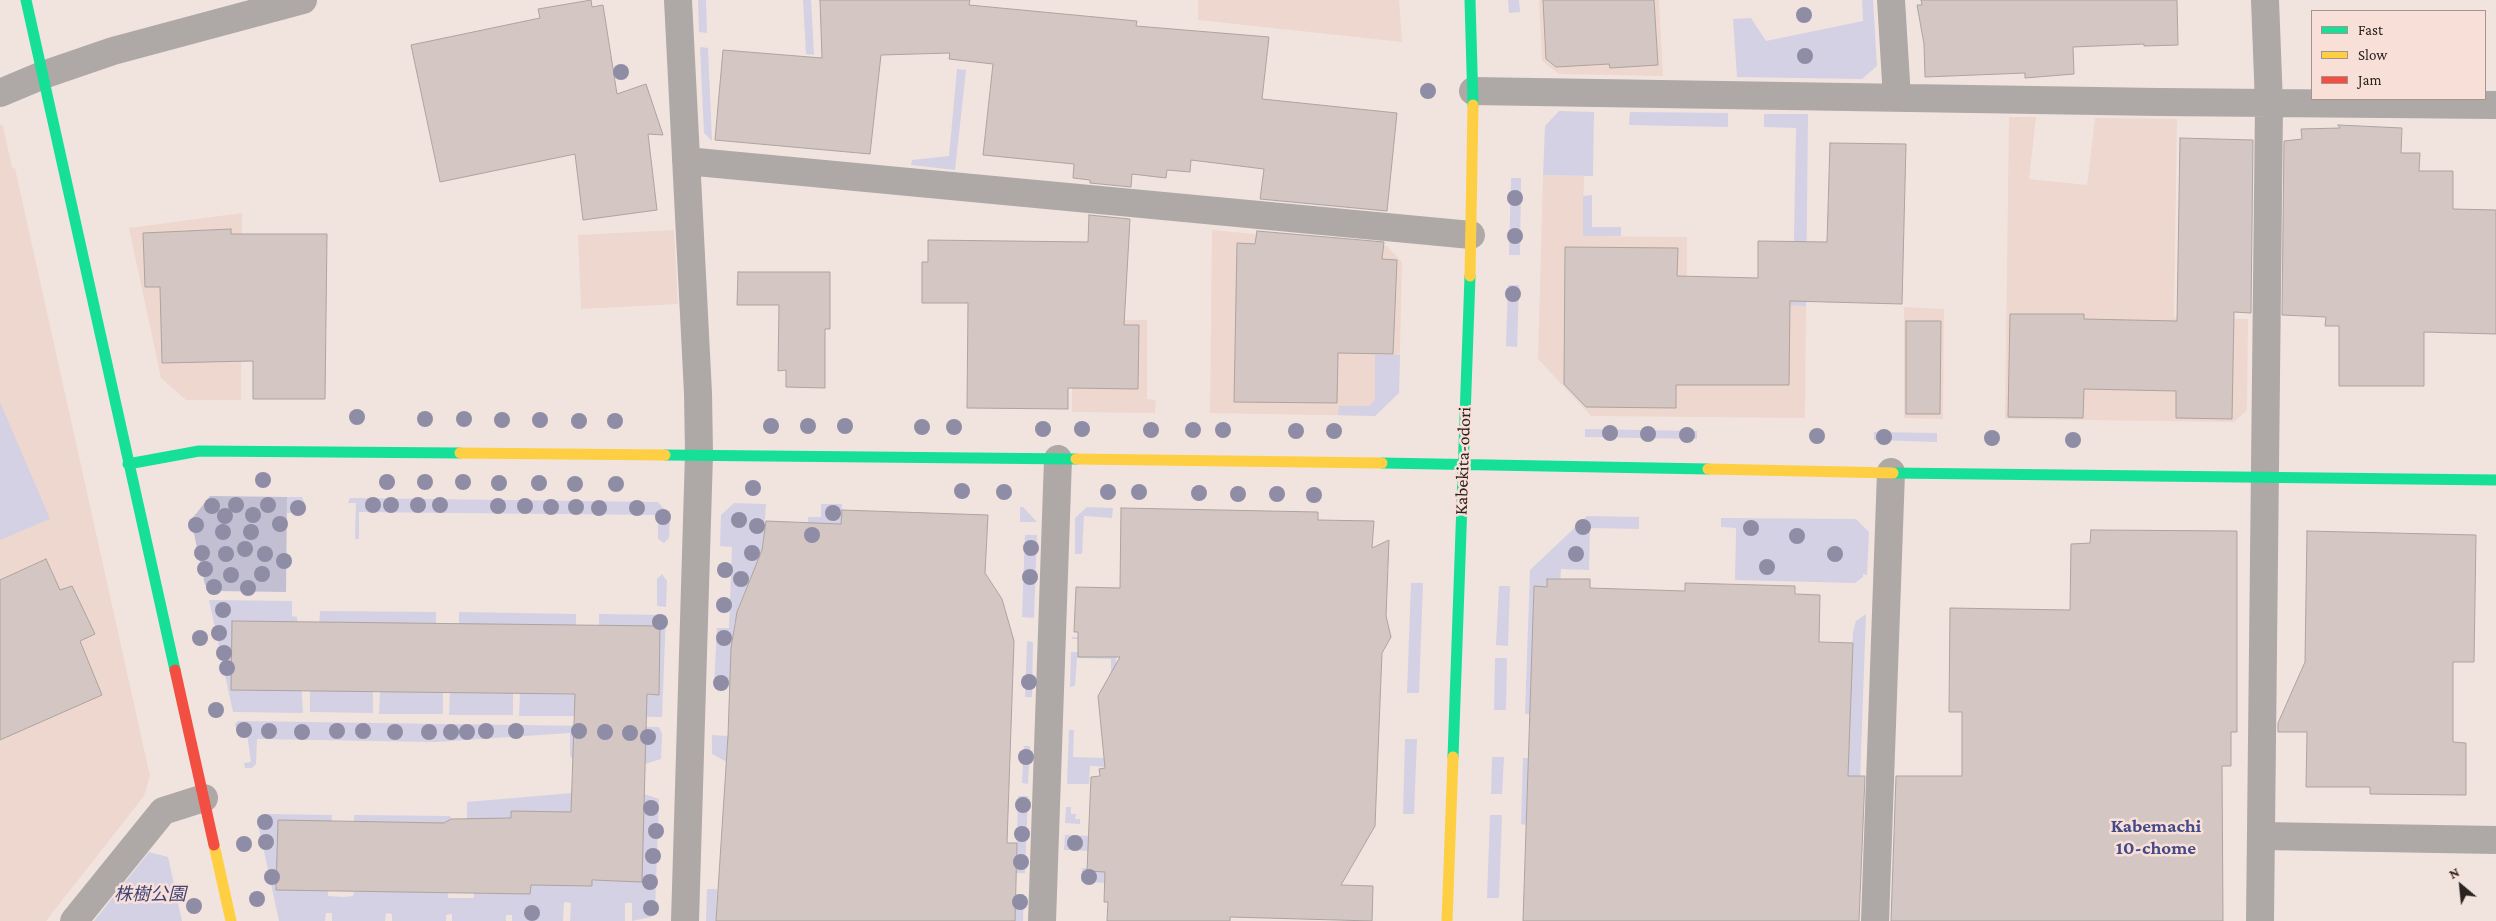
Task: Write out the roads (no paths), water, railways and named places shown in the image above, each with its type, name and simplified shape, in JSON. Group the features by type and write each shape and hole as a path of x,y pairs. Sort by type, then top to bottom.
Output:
{"street":[{"path":"26,0 230,921"},
{"path":"0,93 43,75 113,51 303,0"},
{"path":"678,0 698,393 699,454 684,921"},
{"name":"Kabekita-odori","path":"1447,921 1471,236 1473,91 1470,0"},
{"path":"1891,0 1897,98"},
{"path":"2260,921 2269,104 2265,0"},
{"path":"1473,91 2269,104 2496,105"},
{"path":"686,161 1471,236"},
{"path":"128,464 199,451 699,454 2496,480"},
{"path":"1042,921 1058,459"},
{"path":"1875,921 1891,472"},
{"path":"74,921 163,811 204,798"},
{"path":"2261,836 2496,840"}],"district":[{"name":"Kabemachi 10-chome","path":"2156,837"}],"park label":[{"name":"株樹公園","path":"150,894"}]}
